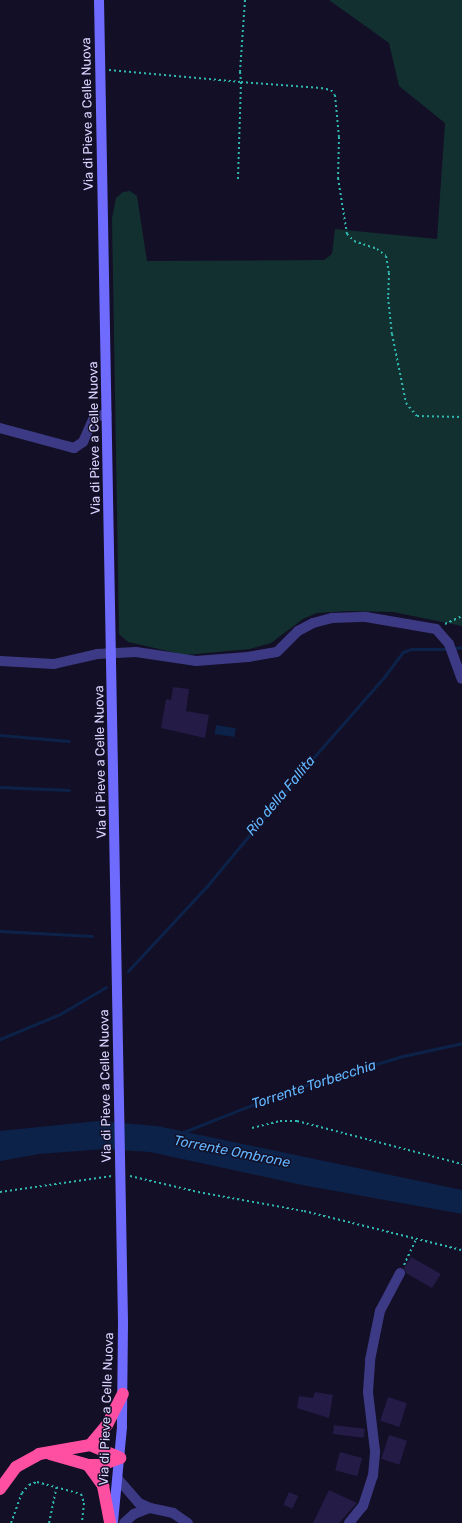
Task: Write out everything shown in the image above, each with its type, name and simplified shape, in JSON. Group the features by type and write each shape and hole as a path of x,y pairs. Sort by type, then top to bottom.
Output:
{"highway":[{"path":"90,1445 107,1426 123,1394"},
{"path":"0,1489 9,1474 23,1461 47,1453 90,1445 105,1450 120,1458"},
{"path":"47,1453 88,1465 101,1465 120,1458"},
{"path":"88,1465 103,1486 110,1523"}],"main road":[{"name":"Via di Pieve a Celle Nuova","path":"99,0 120,1094 123,1394 120,1458 113,1523"}],"street":[{"path":"0,428 74,448 83,442 94,417 107,414"},
{"path":"0,661 54,664 112,653 147,653 196,661 268,654 283,648 304,627 322,620 351,617 436,628 449,644 462,679"},
{"path":"349,1523 363,1506 373,1476 375,1451 368,1392 370,1360 380,1311 400,1273"},
{"path":"118,1479 135,1500 150,1508 173,1513 188,1523"},
{"path":"124,1523 134,1514 150,1508"}],"path":[{"path":"238,180 240,72 245,0"},
{"path":"100,69 321,88 334,92 337,101 339,137 338,178 348,234 354,241 377,248 386,256 392,334 406,403 417,416 462,417"},
{"path":"436,628 462,616"},
{"path":"252,1128 280,1121 297,1121 462,1164"},
{"path":"0,1192 118,1175"},
{"path":"128,1176 198,1192 304,1211 462,1250"},
{"path":"400,1273 416,1239"},
{"path":"11,1523 22,1493 29,1485 37,1482 57,1486 82,1496 82,1523"},
{"path":"49,1523 57,1486"}],"green space":[{"path":"329,0 462,0 462,626 393,612 349,611 317,613 303,619 271,643 250,649 185,655 128,642 119,634 112,218 116,198 123,192 130,191 137,196 147,261 324,260 332,254 335,229 437,239 445,123 399,86 389,43"}],"water":[{"path":"216,725 236,728 234,737 215,734"},
{"name":"Torrente Ombrone","path":"98,1121 157,1126 462,1190 462,1214 302,1185 150,1152 104,1149 39,1154 0,1161 0,1131"}],"building":[{"path":"173,687 189,689 186,711 209,715 205,738 161,728 166,699 171,700"},
{"path":"411,1257 441,1274 432,1288 406,1273 404,1268"},
{"path":"315,1392 333,1395 329,1418 297,1408 299,1396 313,1398"},
{"path":"388,1397 407,1403 399,1427 380,1421"},
{"path":"334,1425 365,1429 364,1438 333,1434"},
{"path":"389,1435 407,1441 399,1465 381,1459"},
{"path":"340,1452 362,1458 357,1476 335,1470"},
{"path":"329,1490 357,1503 339,1523 313,1523"},
{"path":"289,1492 298,1496 292,1509 283,1505"}],"waterway":[{"name":"Rio della Fallita","path":"456,648 462,647"},
{"name":"Rio della Fallita","path":"128,971 207,886 314,757 384,677 403,652 411,649 445,649"},
{"path":"0,735 69,741"},
{"path":"0,787 69,790"},
{"path":"0,931 92,936"},
{"name":"Rio della Fallita","path":"0,1039 60,1014 106,987"},
{"name":"Torrente Torbecchia","path":"181,1133 287,1091 403,1056 462,1043"}]}
